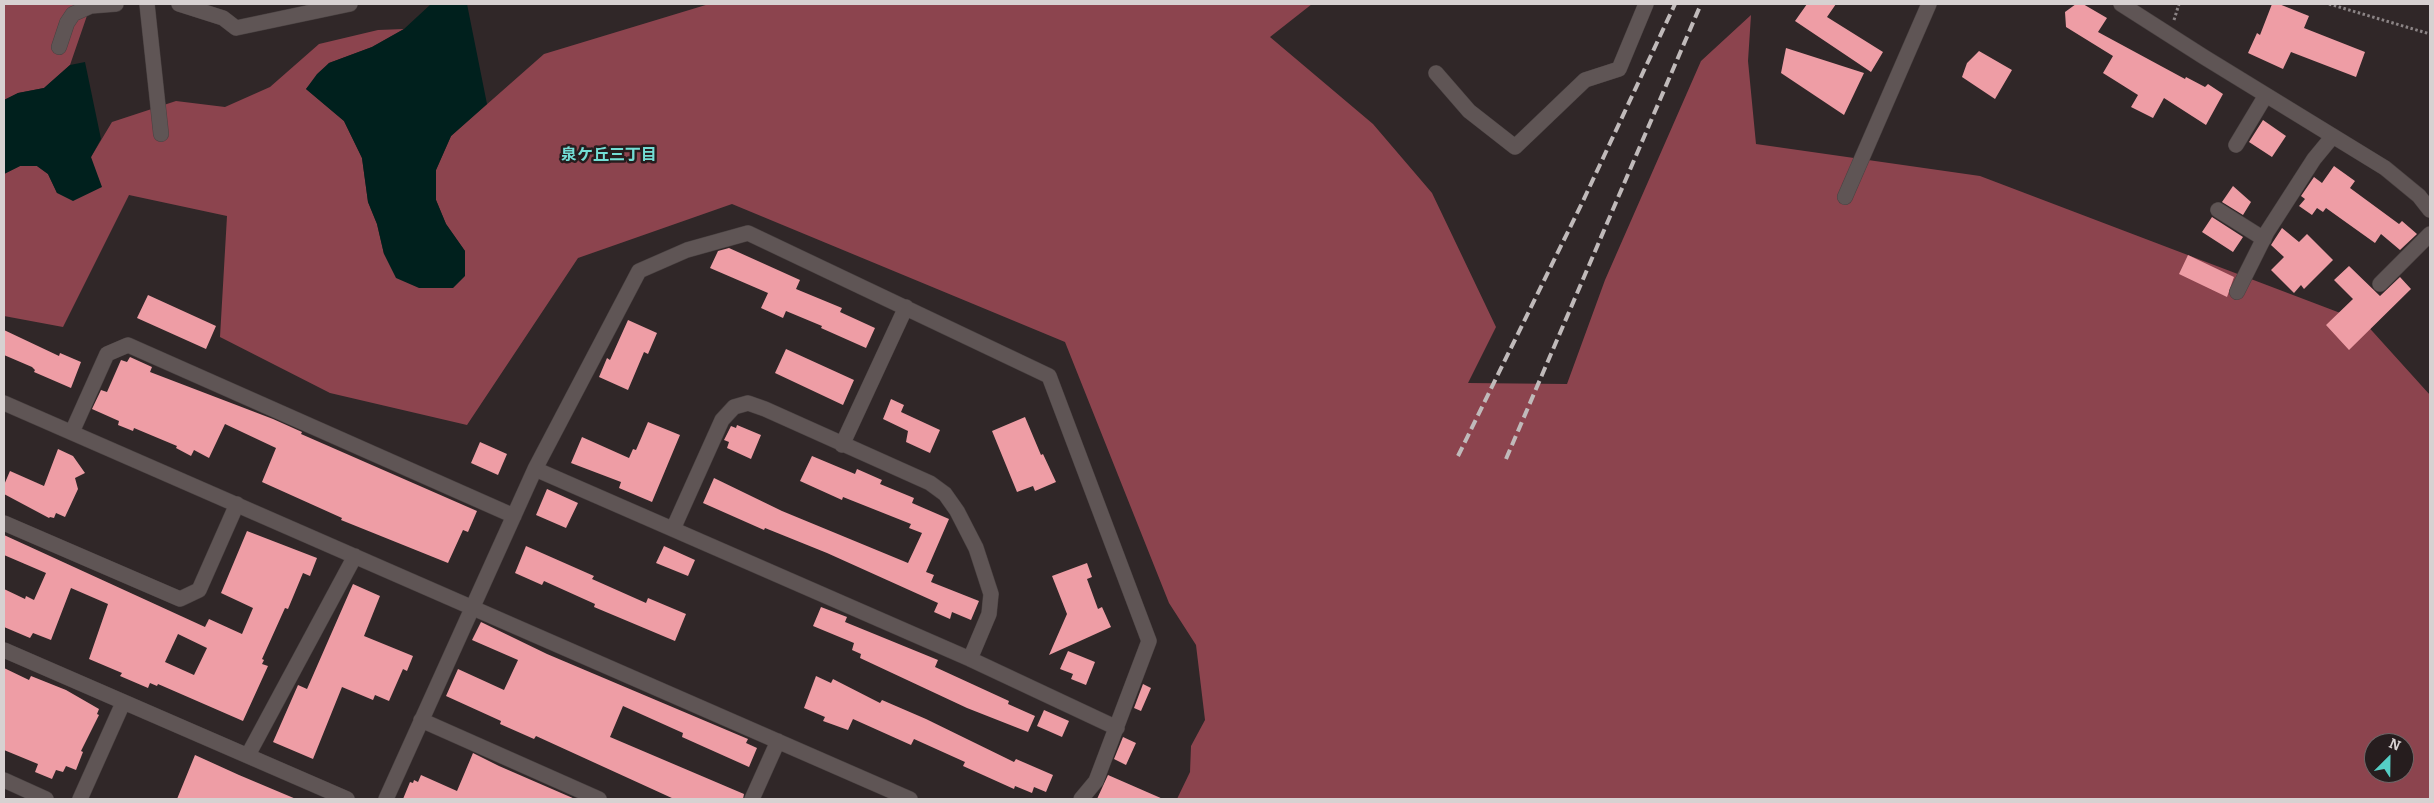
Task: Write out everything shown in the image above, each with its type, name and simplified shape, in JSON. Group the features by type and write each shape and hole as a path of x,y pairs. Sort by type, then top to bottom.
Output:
{"street":[{"path":"59,47 67,23 74,14 91,6 116,4"},
{"path":"147,4 161,134"},
{"path":"178,4 223,18 236,28 350,4"},
{"path":"1436,73 1469,111 1516,147 1585,80 1619,69 1646,4"},
{"path":"1845,197 1929,4"},
{"path":"2121,4 2386,168 2419,196 2430,210"},
{"path":"2236,145 2266,95"},
{"path":"2237,292 2264,239 2314,159 2332,136"},
{"path":"2218,210 2264,239"},
{"path":"386,799 535,469 639,271 687,250 748,233 906,306 1049,376 1149,641 1096,781 1081,799"},
{"path":"2380,284 2430,234"},
{"path":"842,444 906,306"},
{"path":"72,432 107,354 128,345 514,516"},
{"path":"4,403 910,799"},
{"path":"673,528 722,420 734,407 748,403 930,482 945,494 957,511 976,548 991,594 988,614 970,659"},
{"path":"535,469 970,659 1117,728"},
{"path":"4,523 180,599 199,590 237,504"},
{"path":"248,754 355,556"},
{"path":"4,650 123,703 248,754 347,799"},
{"path":"80,799 123,703"},
{"path":"421,720 599,799"},
{"path":"752,799 778,741"},
{"path":"4,780 46,799"}],"path":[{"path":"2329,4 2430,34"}],"shaded area":[{"path":"4,4 91,4 70,65 44,88 18,93 4,100"},
{"path":"709,4 1312,4 1270,37 1373,124 1432,193 1496,327 1468,383 1567,384 1605,280 1701,61 1751,15 1748,61 1756,144 1980,176 2364,322 2430,395 2430,799 1177,799 1190,772 1191,746 1205,720 1196,645 1169,603 1065,342 732,204 578,258 467,425 330,393 220,337 227,216 129,195 63,327 4,316 4,174 20,166 37,166 48,174 57,193 91,157 112,122 176,101 225,107 270,87 319,44 378,30 404,29 372,47 329,63 306,89 344,121 362,158 368,202 377,224 384,254 465,251 446,224 436,200 436,170 451,136 544,54"}],"water":[{"path":"431,4 467,4 487,104 451,136 436,170 436,200 446,224 465,251 465,276 453,288 419,288 396,278 384,254 377,224 368,202 362,158 344,121 306,89 317,74 329,63 372,47 404,29"},
{"path":"85,62 101,139 91,157 102,187 73,201 57,193 48,174 37,166 20,166 4,174 4,100 18,93 44,88 70,65"}],"building":[{"path":"1807,4 1836,4 1827,17 1883,52 1871,72 1795,21"},
{"path":"2076,4 2083,4 2107,18 2098,32 2185,79 2186,77 2205,87 2208,84 2223,94 2206,125 2164,98 2153,118 2131,107 2138,95 2103,73 2113,56 2066,27 2065,12"},
{"path":"2272,4 2279,4 2309,16 2304,28 2365,52 2356,77 2291,52 2283,69 2248,53 2257,33 2260,35"},
{"path":"1786,48 1864,73 1844,115 1781,73"},
{"path":"1979,51 2012,70 1995,99 1962,77 1967,63"},
{"path":"2263,120 2286,136 2272,157 2249,142"},
{"path":"2334,166 2355,181 2350,188 2399,224 2402,221 2417,234 2400,250 2381,234 2375,243 2326,208 2323,212 2317,208 2312,215 2299,206 2305,199 2301,196 2314,177 2322,183"},
{"path":"2233,186 2251,202 2243,215 2222,202"},
{"path":"2212,217 2243,237 2233,252 2202,232"},
{"path":"2282,228 2299,242 2307,234 2333,260 2304,289 2301,285 2294,293 2271,270 2284,257 2271,245"},
{"path":"729,248 800,280 796,289 842,308 840,312 875,328 866,348 786,311 783,318 761,308 768,293 710,268 718,251"},
{"path":"2188,255 2234,277 2227,297 2179,274"},
{"path":"2349,266 2380,296 2400,277 2411,289 2349,350 2326,325 2353,299 2334,280"},
{"path":"148,295 216,326 206,349 137,318"},
{"path":"628,320 657,333 648,354 644,352 628,390 599,377 607,358 610,360"},
{"path":"4,330 59,356 60,353 81,362 71,388 34,372 35,370 32,367 4,355"},
{"path":"786,349 854,380 843,405 775,373"},
{"path":"130,357 152,367 150,372 273,419 302,432 301,434 477,511 468,532 463,530 448,563 341,520 342,518 262,482 276,448 225,424 209,458 194,450 191,456 176,448 177,446 134,428 133,431 118,425 119,421 92,409 101,390 107,392 121,360 127,362"},
{"path":"891,399 904,405 901,412 940,430 930,453 906,442 908,431 883,419"},
{"path":"1025,417 1041,455 1043,454 1056,482 1035,491 1033,486 1017,492 992,431"},
{"path":"648,422 680,435 652,502 619,488 621,482 571,463 582,437 629,458 633,449 636,450"},
{"path":"737,425 761,435 751,459 727,448 729,442 724,440 731,426 736,428"},
{"path":"480,442 507,454 498,475 471,463"},
{"path":"58,449 73,456 85,473 75,478 78,489 65,517 56,513 54,518 49,518 4,494 4,485 10,471 44,486"},
{"path":"812,456 855,474 857,469 882,480 880,484 914,498 912,503 949,519 926,572 934,575 931,582 979,601 971,620 952,612 950,619 934,612 938,603 827,553 765,528 764,530 703,503 714,478 782,511 908,563 922,533 909,528 911,524 843,497 842,500 800,481"},
{"path":"547,489 578,503 566,528 536,515"},
{"path":"247,531 317,558 310,576 303,573 288,609 285,608 262,659 264,660 262,664 268,666 243,721 158,684 157,686 150,683 148,688 120,676 122,673 89,659 108,604 71,588 51,640 33,633 30,638 4,627 4,589 25,599 26,596 34,600 46,573 4,555 4,535 205,627 209,619 242,634 253,608 221,593","holes":["178,634 207,648 194,675 165,662"]},
{"path":"526,546 594,576 592,579 646,603 648,598 686,614 675,641 594,607 595,604 544,581 542,585 515,573"},
{"path":"664,546 695,560 688,576 656,563"},
{"path":"1087,563 1092,577 1087,579 1098,609 1102,607 1111,627 1049,655 1067,614 1052,576"},
{"path":"353,584 380,596 364,636 413,656 407,671 403,669 389,701 375,695 373,700 342,687 313,759 273,742 298,685 307,689"},
{"path":"821,607 847,617 845,622 938,660 935,667 1009,701 1008,704 1035,716 1028,732 967,708 860,658 861,654 852,650 854,643 813,626"},
{"path":"481,622 547,654 748,739 746,743 757,748 749,767 682,737 683,733 623,706 610,737 744,794 743,799 674,799 536,736 534,739 500,724 501,721 446,696 458,669 504,690 518,660 472,640"},
{"path":"1068,651 1095,662 1086,685 1071,679 1073,674 1060,669"},
{"path":"4,668 29,680 31,676 66,690 99,709 97,714 99,715 81,751 83,752 76,770 66,766 63,772 56,770 52,779 35,772 38,764 4,750"},
{"path":"816,676 831,683 833,679 880,703 882,700 926,719 1014,762 1016,759 1053,775 1046,792 1034,787 1032,793 1015,786 1014,789 963,766 965,762 914,739 911,745 853,719 848,730 823,721 825,717 804,708"},
{"path":"1143,684 1151,688 1141,711 1134,708"},
{"path":"1044,710 1069,721 1062,737 1037,726"},
{"path":"1123,737 1136,743 1126,765 1114,759"},
{"path":"473,753 575,799 403,799 410,782 413,783 414,780 418,782 421,775 457,791"},
{"path":"195,755 239,775 296,799 177,799"},
{"path":"1108,775 1163,799 1097,799"}],"railway":[{"path":"1458,456 1583,201 1675,4"},
{"path":"1506,459 1701,4"}],"district":[{"name":"泉ケ丘三丁目","path":"609,156"}]}
